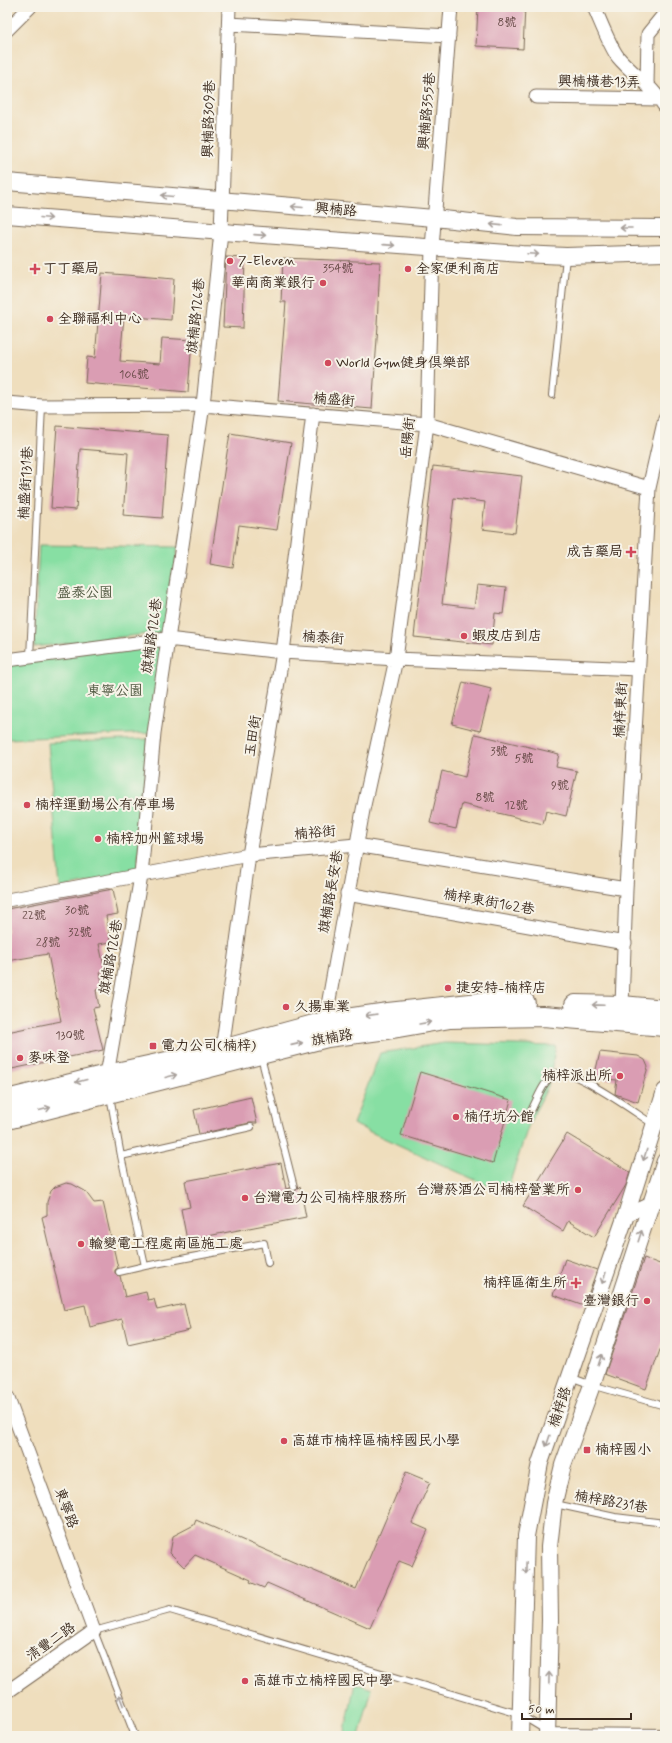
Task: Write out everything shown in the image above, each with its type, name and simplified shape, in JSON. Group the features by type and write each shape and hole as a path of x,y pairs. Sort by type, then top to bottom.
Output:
{"main road":[{"name":"旗楠路","path":"7,1100 108,1083 326,1030 388,1012 489,1002 622,1006 665,1010"},
{"name":"旗楠路","path":"223,1056 260,1053 326,1030 387,1029 450,1018 543,1016 665,1026"},
{"name":"旗楠路","path":"7,1119 108,1083"}],"street":[{"path":"7,30 30,7"},
{"name":"興楠路309巷","path":"221,232 229,7"},
{"name":"興楠路355巷","path":"434,218 451,7"},
{"path":"594,7 618,57 647,84 663,103"},
{"path":"647,84 648,34 665,13"},
{"path":"229,24 449,36"},
{"name":"興楠橫巷13弄","path":"536,97 663,103"},
{"name":"興楠路","path":"7,182 434,218 517,227 665,228"},
{"path":"7,215 432,248 566,256 665,253"},
{"name":"岳陽街","path":"396,659 427,424 434,218"},
{"name":"旗楠路126巷","path":"108,1083 141,876 154,734 203,405 221,232"},
{"name":"楠盛街","path":"7,403 42,406 203,405 427,424 649,488"},
{"name":"玉田街","path":"223,1056 250,855 283,652 313,414"},
{"name":"楠梓東街","path":"622,1006 626,889 649,488 665,418"},
{"name":"楠泰街","path":"7,660 167,639 283,652 396,659 639,669"},
{"name":"旗楠路長安巷","path":"326,1030 356,845 396,659"},
{"name":"楠裕街","path":"7,900 250,855 356,845 626,889"},
{"name":"楠梓東街162巷","path":"347,894 625,943"},
{"name":"楠梓路","path":"520,1736 519,1714 525,1610 526,1536 540,1463 626,1215 665,1091"},
{"name":"楠梓路","path":"548,1734 550,1620 549,1547 554,1503 563,1465 592,1385 665,1161"},
{"path":"626,1215 665,1198"},
{"name":"東寧路","path":"7,1396 94,1631"},
{"name":"清豐二路","path":"7,1692 94,1631"}],"lane":[{"path":"552,396 566,256"},
{"name":"楠盛街131巷","path":"30,657 42,406"},
{"path":"260,1053 294,1187"},
{"path":"531,1111 547,1082 554,1073 560,1072 570,1074 585,1081 655,1125"},
{"path":"108,1083 121,1156 145,1266"},
{"path":"121,1156 251,1127"},
{"path":"119,1272 264,1243 268,1263"},
{"path":"570,1377 592,1385 665,1406"},
{"name":"楠梓路231巷","path":"554,1503 615,1517 665,1523"},
{"path":"135,1736 94,1631 170,1610 519,1714 548,1734 638,1734 665,1732"}],"green space":[{"name":"盛泰公園","path":"39,545 178,547 165,632 34,647"},
{"name":"東寧公園","path":"167,639 154,733 7,739 7,662"},
{"name":"楠梓加州籃球場","path":"149,739 137,872 60,888 48,743"},
{"path":"444,1043 556,1046 548,1086 529,1124 506,1194 353,1124 380,1053"},
{"path":"355,1683 372,1689 359,1736 344,1736"}],"building":[{"path":"478,7 525,7 523,49 476,46"},
{"path":"226,257 245,258 243,328 223,327"},
{"path":"283,258 380,262 378,325 372,409 278,401 286,302 281,302"},
{"path":"102,273 174,279 171,320 124,316 120,361 160,364 162,338 192,340 188,392 85,383 87,357 95,358"},
{"path":"57,426 168,435 162,518 123,515 128,453 80,449 76,510 51,508"},
{"path":"230,433 291,443 277,530 239,525 233,568 210,564"},
{"path":"433,466 522,476 515,533 482,529 485,502 454,498 442,604 474,608 477,585 506,588 503,614 495,613 492,645 414,637"},
{"path":"463,682 491,689 480,731 452,724"},
{"path":"475,734 559,754 556,767 577,771 566,816 546,811 543,824 462,804 456,829 430,823 442,771 465,777"},
{"path":"113,889 118,914 106,916 111,942 99,944 105,971 100,972 103,988 96,990 99,1007 93,1008 103,1050 7,1070 7,1032 61,1021 48,954 7,961 7,909"},
{"name":"楠梓派出所","path":"600,1052 638,1056 645,1060 648,1067 638,1102 615,1094 617,1080 594,1078"},
{"name":"楠仔坑分館","path":"420,1072 511,1100 493,1163 401,1135"},
{"path":"251,1097 257,1123 250,1123 199,1134 194,1110"},
{"name":"台灣菸酒公司楠梓營業所","path":"567,1134 630,1172 626,1185 594,1237 568,1221 563,1231 523,1206"},
{"name":"台灣電力公司楠梓服務所","path":"281,1163 286,1189 290,1188 295,1191 300,1186 306,1217 187,1240 181,1209 190,1207 185,1181"},
{"name":"輸變電工程處南區施工處","path":"66,1183 72,1184 85,1191 94,1203 103,1202 118,1268 115,1270 115,1273 120,1276 125,1297 146,1292 148,1300 154,1299 157,1310 184,1304 190,1330 128,1344 122,1319 90,1327 85,1305 64,1310 42,1217 47,1215 47,1202 51,1191 55,1187"},
{"name":"臺灣銀行","path":"644,1258 665,1266 665,1336 646,1389 605,1374"},
{"name":"楠梓區衛生所","path":"565,1259 597,1270 584,1306 553,1295"},
{"path":"406,1472 430,1482 412,1523 428,1530 412,1566 399,1561 370,1628 267,1583 264,1588 250,1582 251,1580 195,1555 184,1567 170,1553 173,1536 194,1525 196,1520 356,1589"}],"place":[{"name":"7-Eleven","path":"230,261"},
{"name":"丁丁藥局","path":"35,269"},
{"name":"全家便利商店","path":"408,269"},
{"name":"華南商業銀行","path":"323,283"},
{"name":"全聯福利中心","path":"50,319"},
{"name":"World Gym健身俱樂部","path":"328,363"},
{"name":"成吉藥局","path":"631,552"},
{"name":"蝦皮店到店","path":"464,636"},
{"name":"楠梓運動場公有停車場","path":"27,805"},
{"name":"楠梓加州籃球場","path":"98,839"},
{"name":"捷安特-楠梓店","path":"448,988"},
{"name":"久揚車業","path":"286,1007"},
{"name":"電力公司(楠梓)","path":"153,1046"},
{"name":"麥味登","path":"20,1058"},
{"name":"楠梓派出所","path":"620,1076"},
{"name":"楠仔坑分館","path":"456,1117"},
{"name":"台灣菸酒公司楠梓營業所","path":"578,1190"},
{"name":"台灣電力公司楠梓服務所","path":"245,1198"},
{"name":"輸變電工程處南區施工處","path":"81,1244"},
{"name":"楠梓區衛生所","path":"576,1283"},
{"name":"臺灣銀行","path":"647,1301"},
{"name":"高雄市楠梓區楠梓國民小學","path":"284,1441"},
{"name":"楠梓國小","path":"587,1450"},
{"name":"高雄市立楠梓國民中學","path":"245,1681"}]}
